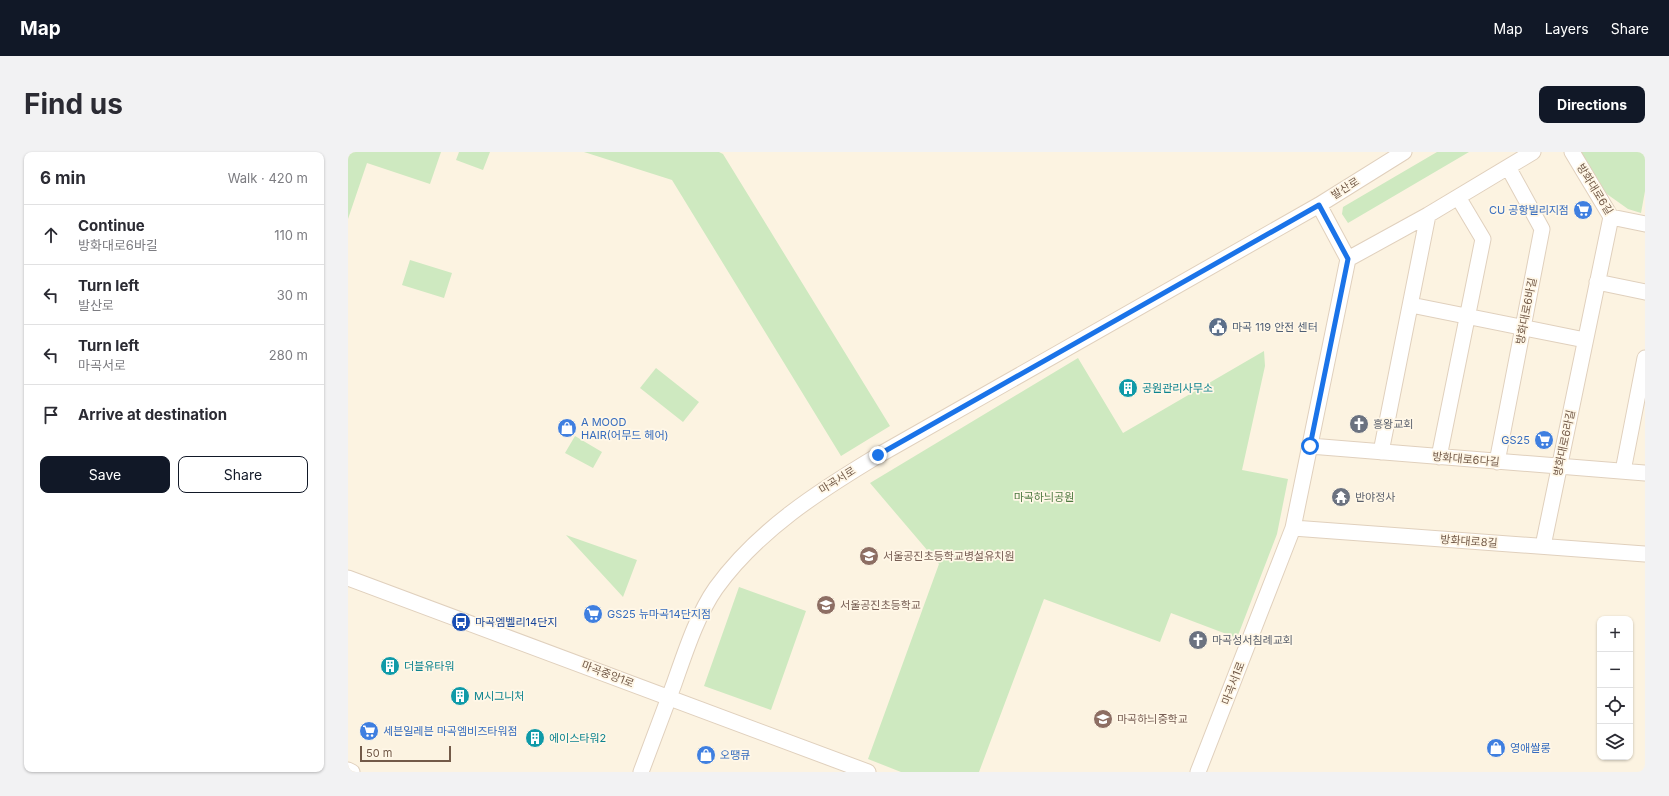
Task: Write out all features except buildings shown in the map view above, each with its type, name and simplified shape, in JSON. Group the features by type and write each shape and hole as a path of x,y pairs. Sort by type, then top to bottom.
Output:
{"street":[{"name":"발산로","path":"1348,259 1319,205 1404,152"},
{"path":"1293,528 1348,259 1428,215 1534,152"},
{"name":"방화대로6길","path":"1572,152 1611,217 1645,224"},
{"name":"방화대로6바길","path":"1497,462 1542,229 1508,167"},
{"path":"1439,457 1483,239 1458,197"},
{"name":"마곡서로","path":"641,772 690,637 715,588 746,552 788,514 820,490 878,455 1319,205"},
{"path":"1381,452 1428,215"},
{"name":"방화대로6라길","path":"1543,546 1611,217"},
{"path":"1597,282 1645,292"},
{"path":"1411,305 1585,340"},
{"path":"1623,471 1645,358"},
{"name":"방화대로6다길","path":"1310,446 1645,473"},
{"name":"방화대로8길","path":"1293,528 1645,554"},
{"name":"마곡서1로","path":"1198,772 1293,528"},
{"name":"마곡중앙1로","path":"348,578 868,772"},
{"path":"348,770 352,772"}],"green space":[{"path":"348,152 441,152 430,184 367,163 348,219"},
{"path":"459,152 490,152 483,170 456,160"},
{"path":"584,152 719,152 723,154 890,426 841,456 672,180"},
{"path":"1437,152 1469,152 1348,223 1342,214 1343,207"},
{"path":"1580,152 1645,152 1645,191 1641,213 1628,209 1597,187"},
{"path":"410,260 452,273 444,298 402,285"},
{"name":"마곡하늬공원","path":"1264,351 1265,366 1242,470 1288,479 1277,534 1237,638 1171,613 1160,642 1044,599 979,772 901,772 868,759 939,564 870,483 1078,358 1123,433"},
{"path":"656,368 699,402 683,422 640,388"},
{"path":"575,436 602,452 593,468 565,453"},
{"path":"566,535 637,560 623,597"},
{"path":"739,587 806,611 771,710 704,686"}],"place":[{"name":"CU 공항빌리지점","path":"1583,210"},
{"name":"마곡 119 안전 센터","path":"1218,327"},
{"name":"공원관리사무소","path":"1128,388"},
{"name":"흥왕교회","path":"1359,424"},
{"name":"A MOOD HAIR(어무드 헤어)","path":"567,428"},
{"name":"GS25","path":"1544,440"},
{"name":"반야정사","path":"1341,497"},
{"name":"서울공진초등학교병설유치원","path":"869,556"},
{"name":"서울공진초등학교","path":"826,605"},
{"name":"GS25 뉴마곡14단지점","path":"593,614"},
{"name":"마곡엠벨리14단지","path":"461,622"},
{"name":"마곡성서침례교회","path":"1198,640"},
{"name":"더블유타워","path":"390,666"},
{"name":"M시그니처","path":"460,696"},
{"name":"마곡하늬중학교","path":"1103,719"},
{"name":"세븐일레븐 마곡엠비즈타워점","path":"369,731"},
{"name":"에이스타워2","path":"535,738"},
{"name":"영애쌀롱","path":"1496,748"},
{"name":"오땡큐","path":"706,755"}],"route":[{"path":"878,455 1319,205 1348,259 1310,446"}]}
